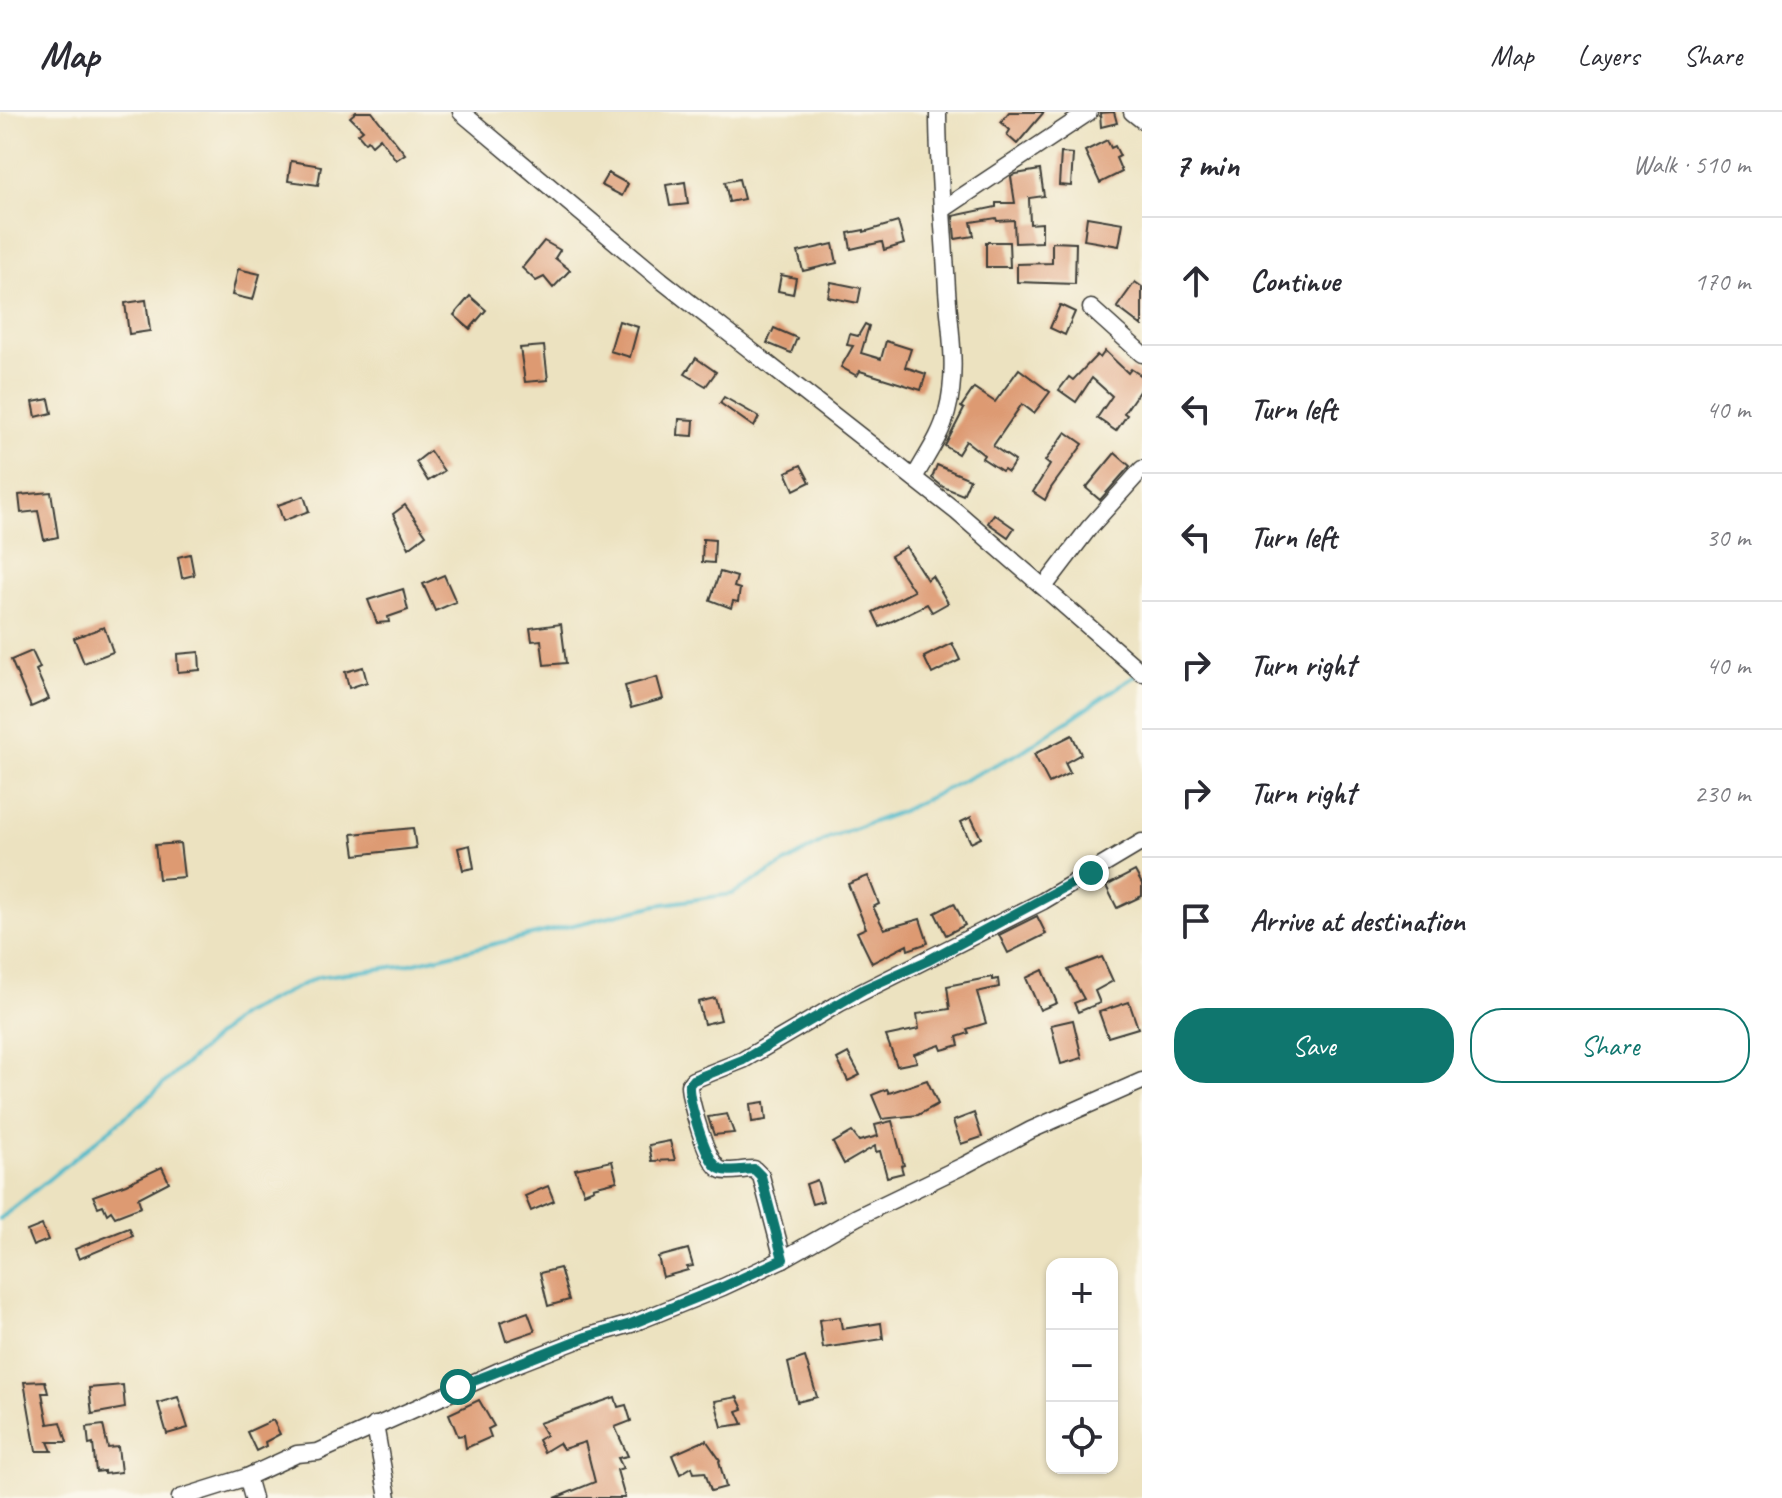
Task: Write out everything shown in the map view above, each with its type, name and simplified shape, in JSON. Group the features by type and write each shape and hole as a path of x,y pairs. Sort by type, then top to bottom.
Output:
{"street":[{"path":"461,112 661,280 914,478 1142,673"},
{"path":"914,478 938,437 947,414 953,381 938,112"},
{"path":"942,210 1089,112"},
{"path":"1132,112 1142,120"},
{"path":"1091,308 1142,354"},
{"path":"1044,587 1089,528 1142,469"},
{"path":"783,1259 761,1176 754,1169 720,1170 707,1150 689,1091 693,1080 743,1060 864,989 927,961 1043,901 1142,842"},
{"path":"180,1498 247,1477 297,1454 318,1452 485,1376 586,1337 631,1324 723,1287 1031,1130 1142,1081"},
{"path":"375,1425 388,1498"},
{"path":"247,1477 253,1498"}],"building":[{"path":"356,112 372,112 405,154 396,160 380,138 372,145 368,140 365,142 358,134 363,130 350,117"},
{"path":"1009,112 1044,112 1017,144 1007,135 1010,130 1001,122"},
{"path":"1114,112 1117,123 1101,127 1100,113"},
{"path":"1107,140 1111,148 1115,146 1120,156 1116,158 1122,172 1100,183 1085,151"},
{"path":"1061,153 1073,154 1071,186 1059,185"},
{"path":"291,161 321,166 318,185 288,181"},
{"path":"1040,170 1044,196 1029,198 1030,224 1042,223 1042,242 1015,243 1014,220 997,221 996,218 971,222 974,236 955,239 953,216 996,207 996,203 1015,203 1011,177"},
{"path":"608,173 628,184 622,196 601,185"},
{"path":"739,179 744,199 729,202 725,182"},
{"path":"685,182 688,204 670,206 666,185"},
{"path":"1087,217 1123,223 1119,246 1084,240"},
{"path":"898,222 904,244 884,250 882,242 851,249 848,233 864,232"},
{"path":"544,241 560,250 555,258 570,270 553,288 544,277 536,281 522,268"},
{"path":"986,242 1009,242 1010,267 986,267"},
{"path":"1052,242 1076,243 1075,284 1017,282 1017,264 1052,263"},
{"path":"833,244 837,263 803,271 798,252"},
{"path":"238,269 260,274 253,300 232,295"},
{"path":"781,275 796,278 793,294 778,291"},
{"path":"831,282 861,288 858,303 828,297"},
{"path":"1135,282 1142,287 1142,326 1117,307"},
{"path":"470,296 486,310 470,329 454,315"},
{"path":"146,300 150,331 129,334 125,303"},
{"path":"1060,305 1075,312 1065,335 1050,328"},
{"path":"619,321 638,327 630,357 610,351"},
{"path":"865,324 869,326 861,353 881,359 886,341 911,349 905,367 926,374 921,390 860,371 857,376 841,367 853,346 847,345 850,334 858,336"},
{"path":"774,328 797,338 791,353 767,343"},
{"path":"544,346 548,380 525,382 520,348"},
{"path":"1105,351 1128,373 1131,369 1142,376 1142,387 1116,431 1097,418 1112,396 1092,378 1076,402 1059,390 1069,377 1073,380 1097,355 1100,358"},
{"path":"696,358 716,372 706,386 685,374"},
{"path":"1019,369 1050,392 1034,413 1022,404 993,446 1015,461 1008,472 982,458 984,455 966,441 958,454 945,446 964,409 961,407 974,388 995,402"},
{"path":"724,397 759,417 754,427 720,403"},
{"path":"49,399 52,413 36,417 33,402"},
{"path":"679,419 694,420 693,436 678,435"},
{"path":"1066,432 1083,444 1045,500 1033,492 1050,465 1045,461"},
{"path":"430,451 444,471 428,481 416,462"},
{"path":"1115,453 1130,466 1100,500 1086,488"},
{"path":"801,465 810,482 794,490 786,472"},
{"path":"937,465 970,479 963,495 943,487 932,478"},
{"path":"51,492 58,537 44,540 38,511 21,513 19,495"},
{"path":"304,496 309,511 283,521 278,505"},
{"path":"405,505 426,535 409,548 393,514"},
{"path":"994,514 1014,528 1008,537 988,523"},
{"path":"703,539 715,540 714,563 702,562"},
{"path":"906,547 927,580 932,576 948,603 932,612 927,604 880,627 873,612 914,591 891,556"},
{"path":"190,554 194,575 182,578 178,557"},
{"path":"720,572 737,577 734,587 740,589 738,602 733,601 731,608 710,600"},
{"path":"444,575 456,602 435,611 423,584"},
{"path":"403,589 408,610 388,617 389,622 377,623 368,600"},
{"path":"561,624 566,663 544,665 541,640 532,641 530,628"},
{"path":"104,627 113,652 84,663 74,638"},
{"path":"952,643 960,660 932,674 924,657"},
{"path":"32,651 40,668 36,670 49,699 31,707 11,660"},
{"path":"199,652 200,670 178,672 177,654"},
{"path":"363,667 367,682 349,688 345,672"},
{"path":"657,677 663,699 631,708 625,686"},
{"path":"1072,735 1081,754 1065,763 1070,773 1049,783 1034,754"},
{"path":"971,817 981,838 971,843 961,822"},
{"path":"413,828 416,848 355,855 352,834"},
{"path":"180,843 184,877 159,879 155,845"},
{"path":"470,845 474,868 463,870 458,848"},
{"path":"1135,871 1142,884 1142,896 1117,908 1106,886"},
{"path":"868,876 879,904 873,907 884,929 920,919 928,943 908,950 907,945 872,963 857,932 866,928 848,884"},
{"path":"954,903 965,925 946,935 935,913"},
{"path":"1037,916 1046,934 1008,953 999,935"},
{"path":"1102,957 1113,981 1095,991 1100,1003 1078,1012 1074,1003 1084,999 1068,970"},
{"path":"1043,970 1057,1003 1040,1010 1026,978"},
{"path":"992,977 992,980 998,979 999,987 977,992 986,1023 967,1029 969,1033 957,1037 959,1045 942,1050 940,1045 914,1054 917,1062 897,1066 886,1036 919,1029 917,1014 950,1009 947,986"},
{"path":"715,998 721,1020 704,1024 698,1002"},
{"path":"1129,1002 1138,1028 1108,1037 1099,1012"},
{"path":"1073,1020 1082,1058 1061,1064 1051,1025"},
{"path":"848,1053 860,1075 848,1081 837,1059"},
{"path":"927,1080 938,1104 918,1115 882,1119 872,1095 887,1089 889,1093"},
{"path":"764,1102 766,1120 752,1122 750,1104"},
{"path":"974,1113 982,1137 961,1144 953,1121"},
{"path":"727,1114 734,1133 714,1135 708,1117"},
{"path":"892,1121 904,1165 901,1166 903,1173 887,1177 880,1151 876,1152 875,1146 844,1164 833,1143 852,1132 859,1141 878,1136 875,1125"},
{"path":"670,1141 675,1160 652,1161 649,1145"},
{"path":"612,1161 617,1181 593,1187 584,1193 575,1169"},
{"path":"162,1167 169,1182 138,1198 141,1207 115,1217 111,1211 107,1214 103,1205 98,1207 93,1196"},
{"path":"817,1180 823,1201 812,1204 806,1184"},
{"path":"548,1186 554,1201 531,1211 525,1196"},
{"path":"42,1225 48,1240 33,1246 27,1231"},
{"path":"129,1228 133,1236 79,1259 75,1249"},
{"path":"688,1249 693,1266 663,1277 658,1257"},
{"path":"560,1268 569,1300 548,1306 540,1273"},
{"path":"528,1312 535,1331 506,1341 500,1322"},
{"path":"840,1317 842,1329 881,1323 883,1339 823,1348 819,1320"},
{"path":"805,1357 817,1397 797,1402 788,1363"},
{"path":"45,1381 48,1393 42,1393 48,1424 61,1422 67,1442 48,1442 52,1451 36,1451 24,1382"},
{"path":"123,1385 125,1408 92,1414 89,1388"},
{"path":"178,1397 188,1428 167,1434 158,1403"},
{"path":"615,1397 618,1407 626,1405 631,1421 615,1427 628,1456 618,1458 623,1468 617,1470 625,1498 555,1498 595,1482 585,1442 563,1449 559,1443 544,1452 538,1440 546,1435 539,1423"},
{"path":"737,1397 743,1409 737,1411 743,1424 722,1427 715,1401"},
{"path":"479,1400 494,1426 488,1429 491,1437 466,1448 464,1435 458,1436 449,1414"},
{"path":"273,1420 280,1434 256,1451 247,1432"},
{"path":"103,1425 108,1448 118,1447 121,1472 96,1472 93,1444 89,1445 87,1427"},
{"path":"706,1440 720,1460 726,1487 711,1491 705,1472 694,1473 692,1467 680,1474 672,1455"}],"waterway":[{"path":"0,1219 141,1104 240,1015 318,977 406,965 657,905 732,894 829,838 900,812 1021,752 1136,675"}],"route":[{"path":"458,1387 586,1337 631,1324 783,1259 761,1176 754,1169 720,1170 715,1165 692,1104 689,1085 693,1080 743,1060 864,989 927,961 1091,873"}]}
